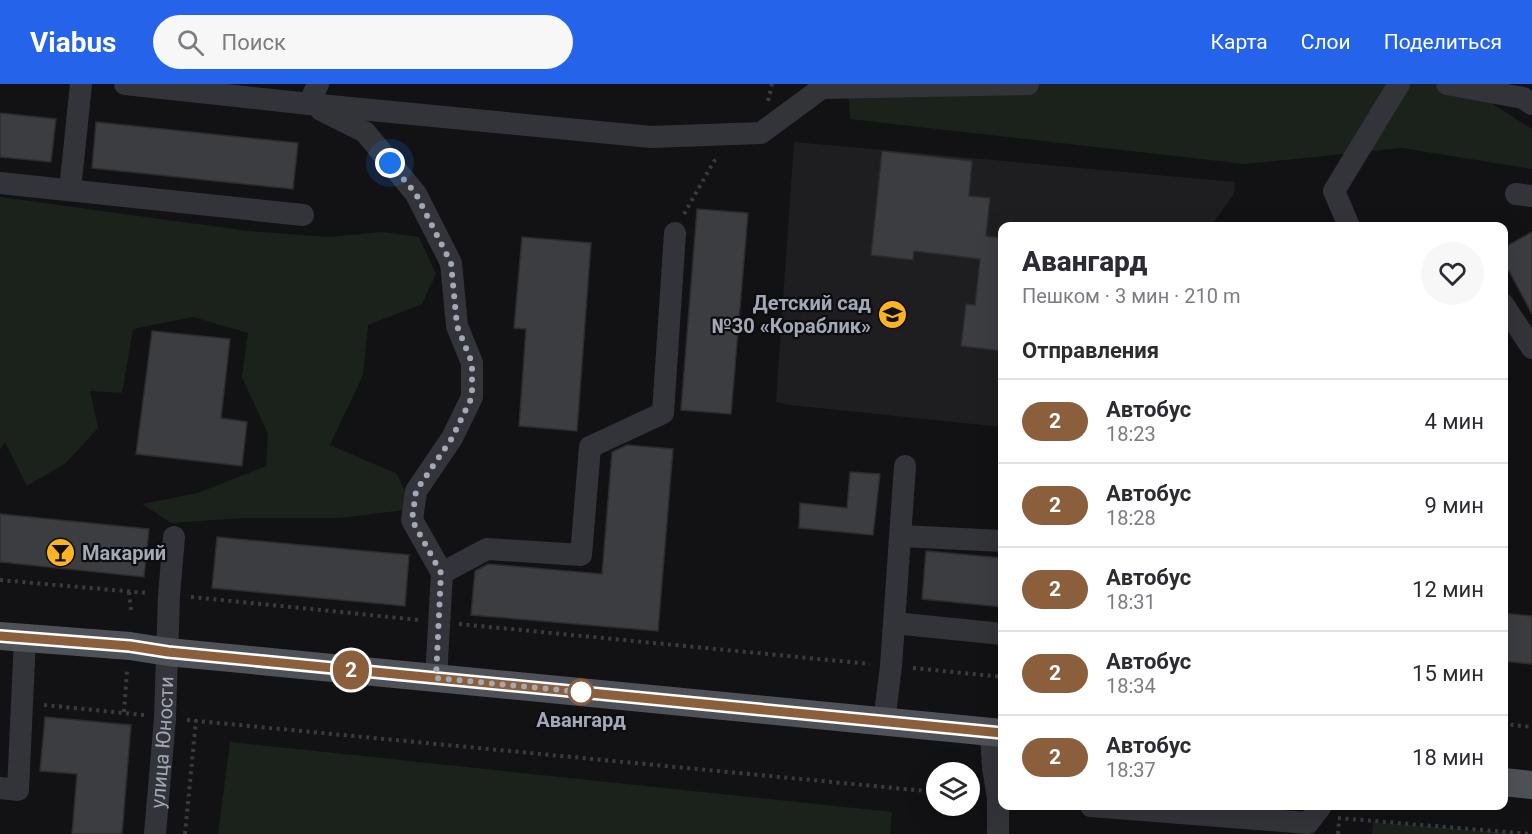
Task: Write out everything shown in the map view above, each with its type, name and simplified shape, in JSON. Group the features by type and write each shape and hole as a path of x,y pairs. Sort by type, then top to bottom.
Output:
{"main road":[{"path":"13,637 130,646 168,652 997,733"},
{"path":"1508,783 1532,785"}],"street":[{"path":"70,190 81,84"},
{"path":"125,84 314,94 662,137 761,133 822,86 1028,84"},
{"path":"1347,222 1334,191 1399,84"},
{"path":"1447,84 1523,98 1532,104"},
{"path":"314,94 365,132 416,194 451,263 457,326 472,363 472,397 452,438 416,491 412,520 441,573 436,678"},
{"path":"0,183 303,215"},
{"path":"441,573 487,549 581,555 590,447 663,413 675,233"},
{"path":"1508,312 1532,348"},
{"path":"884,722 891,666 905,466"},
{"path":"901,536 998,541"},
{"name":"улица Юности","path":"154,834 165,718 169,595 174,537"},
{"path":"894,623 998,634"},
{"path":"0,788 18,790 21,703 13,637"},
{"path":"997,733 993,768 998,789"},
{"path":"999,834 1000,810"},
{"path":"1194,810 1323,815"}],"path":[{"path":"0,580 998,677"},
{"path":"129,591 131,610"},
{"path":"124,712 127,671"},
{"path":"21,703 926,791"},
{"path":"185,834 196,720"},
{"path":"1508,725 1532,727"},
{"path":"1323,815 1338,834"},
{"path":"1323,815 1531,834"}],"shaded area":[{"path":"848,84 1471,84 1471,90 1532,129 1532,169 1402,148 1245,164 850,119"},
{"name":"Детский сад №30 «Кораблик»","path":"794,142 1235,182 1234,194 1214,222 998,222 998,427 776,402"},
{"path":"0,197 248,231 330,237 382,232 419,237 436,274 422,304 368,325 363,375 330,445 397,474 413,509 339,518 243,518 171,523 142,504 198,493 266,466 268,434 242,377 248,333 193,317 133,329 122,393 90,391 98,428 66,463 27,486 5,442 0,450"},
{"name":"Авангард","path":"230,742 892,812 890,834 218,834"},
{"path":"1373,822 1521,834 1372,834"}],"building":[{"path":"0,113 56,119 51,162 0,157"},
{"path":"96,122 298,143 293,189 92,168"},
{"path":"882,151 972,161 969,196 990,198 986,236 998,238 998,351 961,346 966,304 975,305 980,259 914,251 913,260 871,255"},
{"path":"697,209 748,213 731,414 681,410"},
{"path":"1532,232 1532,314 1508,272 1508,245"},
{"path":"522,237 591,243 577,431 519,426 526,329 514,328"},
{"path":"152,331 230,339 221,418 247,422 242,466 136,454"},
{"path":"627,445 673,449 658,631 471,615 475,571 488,564 602,574 612,452"},
{"path":"850,472 880,474 873,535 799,528 800,503 847,508"},
{"path":"0,514 149,529 144,577 0,562"},
{"path":"217,537 409,555 405,606 212,588"},
{"path":"926,551 998,558 998,607 922,599"},
{"path":"1508,614 1532,616 1532,664 1508,662"},
{"path":"45,717 131,725 122,834 72,834 77,774 40,771"}],"bus line":[{"name":"2","path":"0,636 130,646 168,652 998,733"}],"place":[{"name":"Детский сад №30 «Кораблик»","path":"892,314"},
{"name":"Макарий","path":"61,553"},
{"name":"Авангард","path":"581,692"}],"route":[{"path":"390,163 416,194 451,263 457,326 472,363 472,397 452,438 416,491 412,520 441,573 436,678 581,692"}]}
